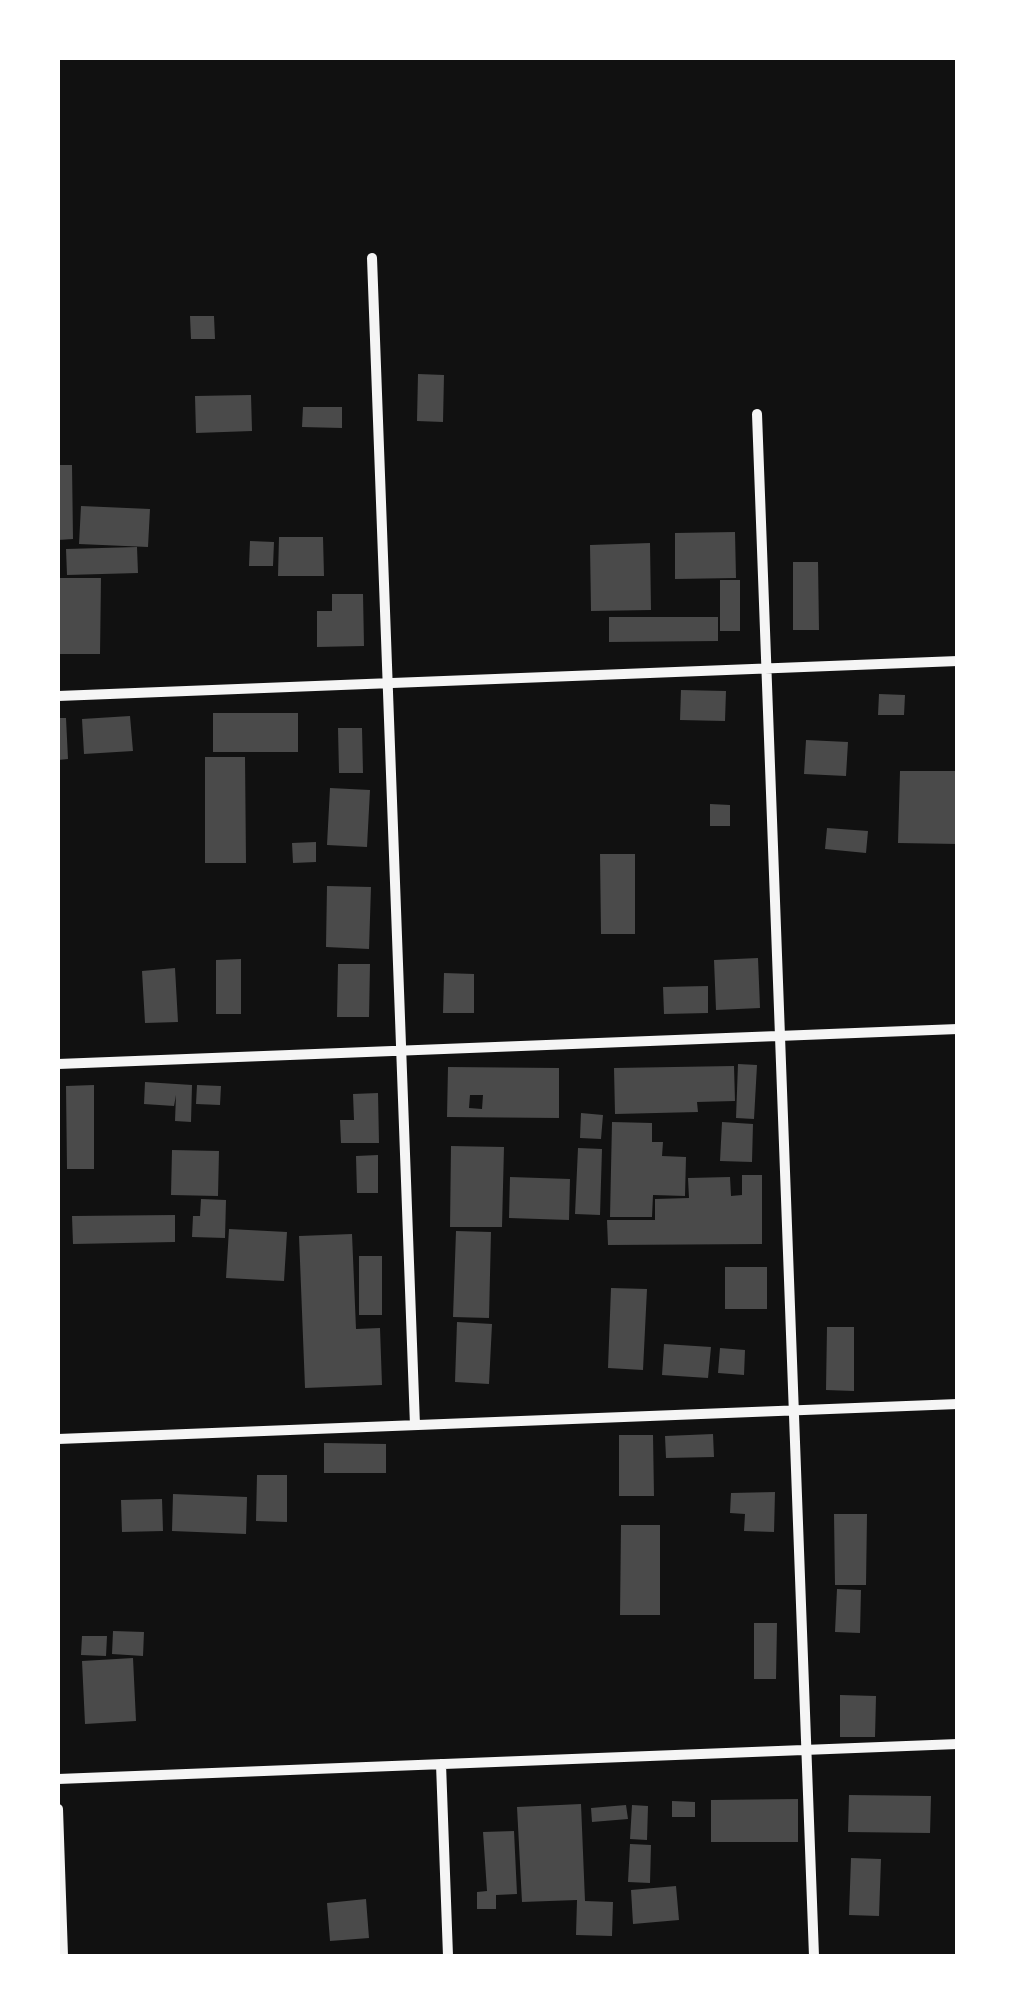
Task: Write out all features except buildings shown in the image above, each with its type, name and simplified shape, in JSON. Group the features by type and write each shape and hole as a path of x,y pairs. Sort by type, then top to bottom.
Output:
{"street":[{"path":"372,258 416,1425"},
{"path":"756,414 814,1956"},
{"path":"58,696 958,661"},
{"path":"58,1064 958,1030"},
{"path":"58,1439 958,1404"},
{"path":"58,1778 958,1744"},
{"path":"440,1764 448,1956"},
{"path":"58,1809 63,1956"}]}
